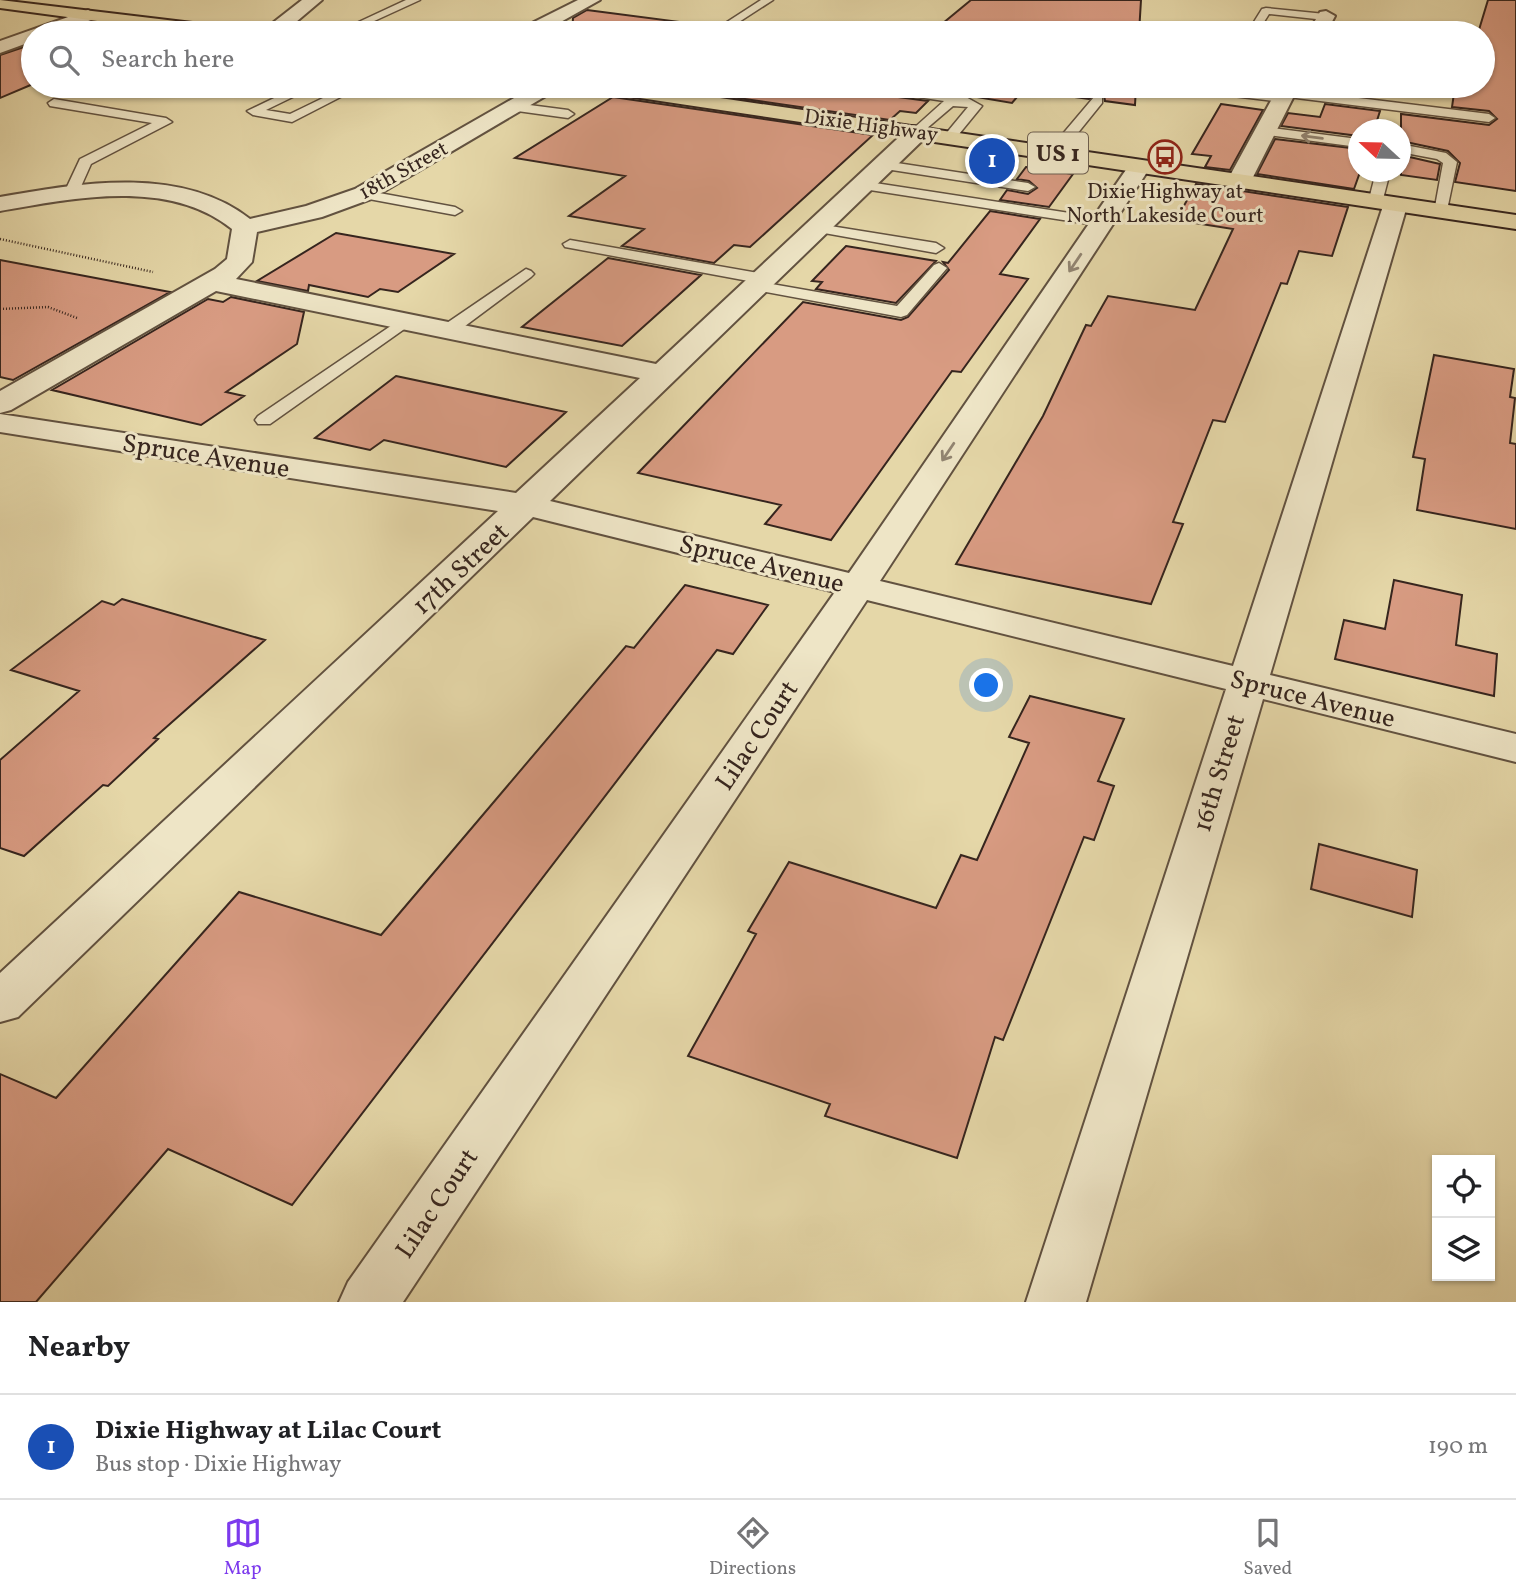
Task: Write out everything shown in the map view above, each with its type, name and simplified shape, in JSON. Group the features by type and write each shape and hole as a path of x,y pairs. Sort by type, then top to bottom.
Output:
{"main road":[{"path":"0,3 148,21"},
{"name":"Dixie Highway","path":"690,98 1239,181 1385,193 1441,212 1516,222"}],"street":[{"path":"287,21 313,0"},
{"path":"555,21 591,0"},
{"path":"71,21 88,15"},
{"path":"0,47 21,39"},
{"name":"18th Street","path":"245,227 313,212 363,194 529,98"},
{"path":"1239,181 1283,98"},
{"name":"17th Street","path":"0,1003 873,175 934,134"},
{"name":"Lilac Court","path":"369,1302 858,587 1140,166"},
{"path":"0,204 72,191 122,191 178,196 218,207 245,227 239,262 213,282 0,404"},
{"name":"16th Street","path":"1056,1302 1247,682 1385,193"},
{"path":"213,282 662,374"},
{"name":"Spruce Avenue","path":"0,423 526,505 1516,748"}],"lane":[{"path":"367,21 415,0"},
{"path":"734,21 768,0"},
{"path":"1260,21 1266,11 1325,18"},
{"path":"281,98 253,111 292,117 330,98"},
{"path":"934,134 976,106 956,98"},
{"path":"1333,98 1489,118"},
{"path":"934,134 949,103 964,99"},
{"path":"1055,152 1098,100"},
{"path":"54,103 166,122 85,162 72,191"},
{"path":"514,107 568,114"},
{"path":"1265,131 1348,142"},
{"path":"1411,150 1441,156 1451,162 1441,212"},
{"path":"873,175 1028,187"},
{"path":"873,175 1102,222"},
{"path":"363,194 455,211"},
{"path":"818,228 936,248"},
{"path":"570,244 901,312 939,268"},
{"path":"447,331 526,274"},
{"path":"264,420 404,322"}],"path":[{"path":"0,239 156,273"},
{"path":"0,309 34,304 64,310 81,320"}],"building":[{"path":"971,0 1141,0 1140,21 946,21"},
{"path":"1488,0 1516,0 1516,191 1455,182 1460,163 1448,151 1411,143 1411,119 1401,119 1401,114 1489,125 1497,119 1489,111 1452,107 1453,98 1495,98 1495,21 1482,21"},
{"path":"587,10 672,21 573,21 573,18"},
{"path":"21,48 21,89 0,98 0,55"},
{"path":"611,98 873,135 750,247 734,245 714,263 622,246 644,229 569,216 625,176 515,158"},
{"path":"738,98 906,98 928,101 916,113 900,111 890,120"},
{"path":"983,98 1016,98 1012,103"},
{"path":"1104,98 1135,98 1135,105 1105,101"},
{"path":"1221,104 1263,110 1230,170 1205,167 1211,156 1192,154"},
{"path":"1325,104 1380,111 1377,119 1348,119 1348,135 1281,126 1288,113 1320,117"},
{"path":"1275,139 1348,148 1348,182 1356,182 1354,189 1257,174"},
{"path":"1411,157 1440,164 1437,180 1411,176"},
{"path":"1026,167 1073,174 1049,207 1000,200 1007,190 1028,194 1037,188 1029,181 1017,179"},
{"path":"1196,184 1348,207 1332,256 1299,251 1287,284 1281,283 1225,422 1213,420 1173,522 1183,524 1151,604 956,564 1043,416 1086,325 1091,326 1108,296 1195,310 1233,229 1176,220"},
{"path":"990,211 1040,219 1000,274 1028,279 961,372 952,371 831,540 765,524 781,505 638,473 803,302 901,320 908,317 949,270 943,262 948,263"},
{"path":"336,233 454,254 398,292 380,289 368,297 309,285 308,291 257,281"},
{"path":"846,246 936,261 896,303 816,289 822,282 812,281"},
{"path":"608,258 701,275 622,346 522,327"},
{"path":"0,260 170,292 13,380 0,377"},
{"path":"231,297 304,312 297,344 226,392 244,396 201,425 52,390 208,299 223,302"},
{"path":"1434,355 1514,369 1510,397 1515,398 1510,443 1516,444 1516,529 1417,510 1425,459 1413,457"},
{"path":"396,376 566,412 506,467 384,440 370,450 315,438"},
{"path":"1394,580 1462,595 1456,645 1497,654 1494,696 1335,659 1344,620 1385,629"},
{"path":"685,585 768,605 733,654 717,650 292,1205 168,1149 36,1302 0,1302 0,1074 56,1098 239,892 381,935 626,646 634,648"},
{"path":"122,599 265,640 154,738 158,739 108,786 103,785 24,856 0,848 0,760 79,691 11,670 102,601 114,605"},
{"path":"1030,696 1124,719 1098,781 1114,786 1094,840 1084,837 1003,1040 995,1037 957,1158 825,1116 830,1104 688,1056 756,934 748,931 789,862 936,908 961,855 977,860 1029,743 1009,737"},
{"path":"1319,844 1417,870 1412,917 1311,889"}],"place":[{"name":"Dixie Highway at North Lakeside Court","path":"1165,157"},
{"name":"Dixie Highway at Lilac Court","path":"992,161"}]}
